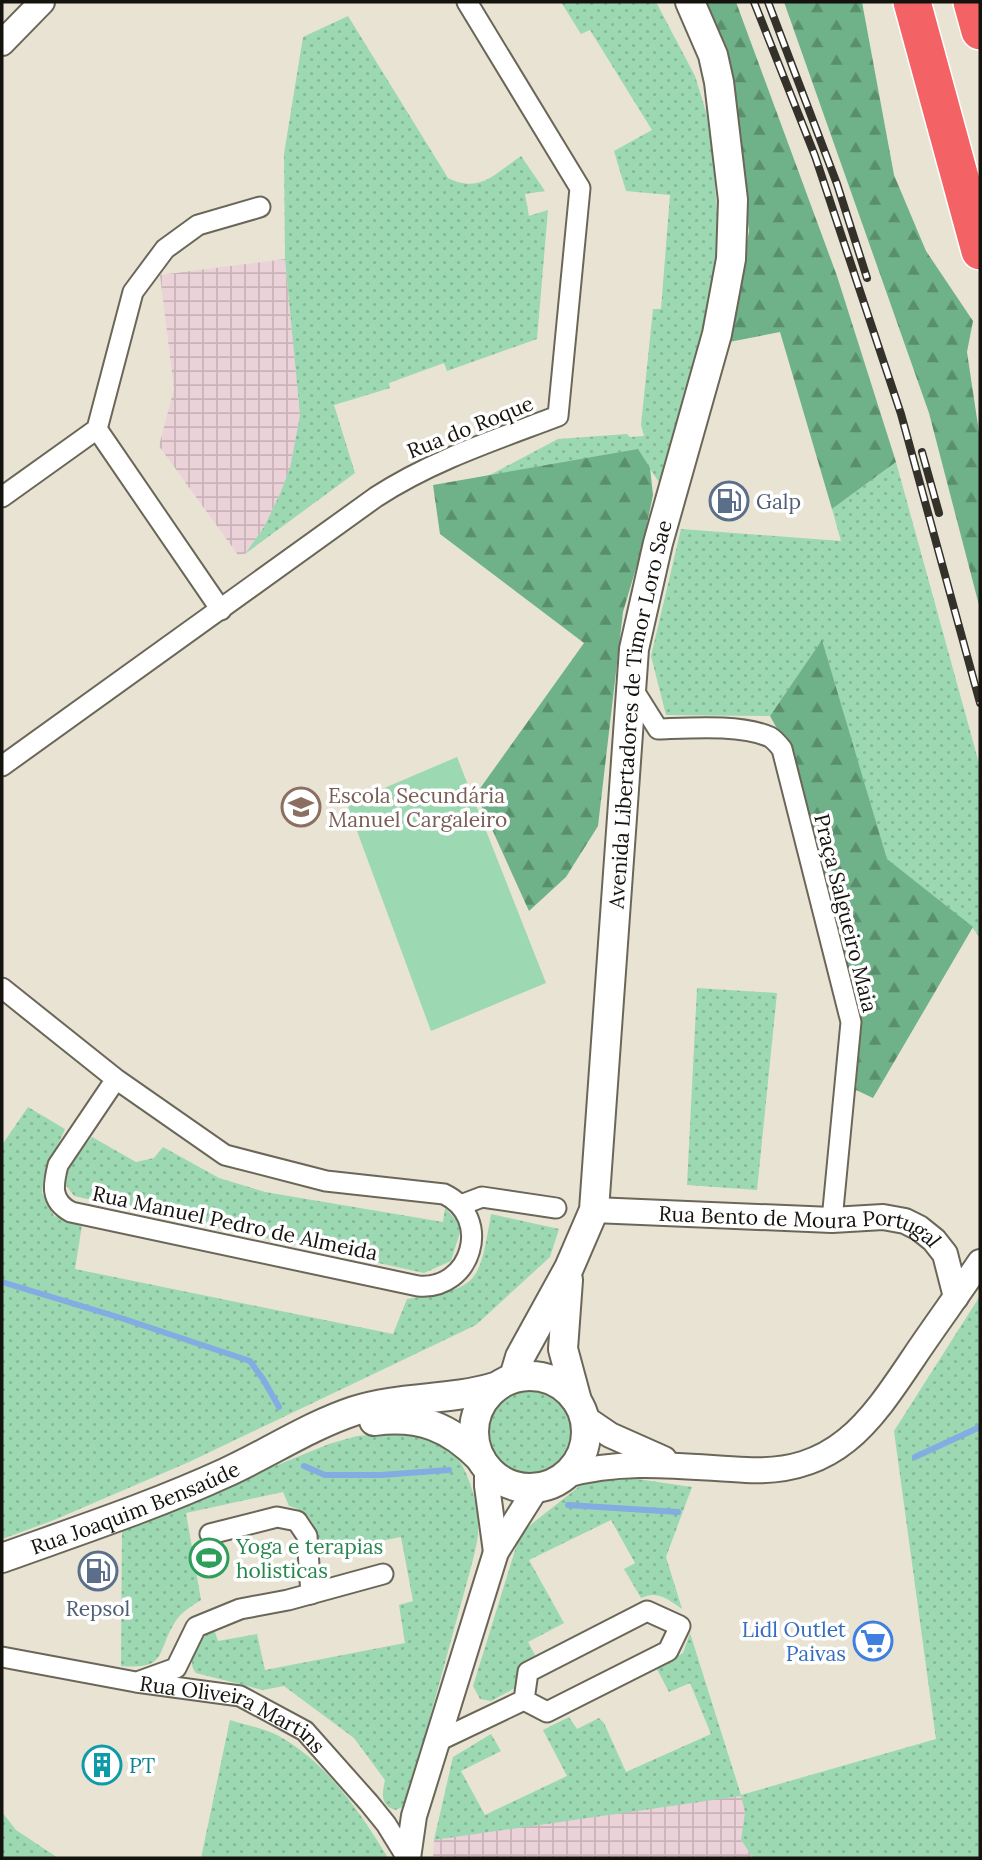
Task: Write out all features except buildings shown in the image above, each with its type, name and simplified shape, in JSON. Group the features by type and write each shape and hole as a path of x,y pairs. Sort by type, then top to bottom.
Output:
{"highway":[{"path":"912,2 980,251"},
{"path":"972,2 980,31"}],"main road":[{"name":"Avenida Libertadores de Timor Loro Sae","path":"669,2 701,64 716,108 730,164"},
{"name":"Avenida Libertadores de Timor Loro Sae","path":"505,1382 569,1268 594,1210 634,649 658,543 704,382 727,288 733,230 730,164 724,114 713,55 690,2"},
{"name":"Avenida Libertadores de Timor Loro Sae","path":"569,1268 563,1349 581,1409"},
{"path":"537,1376 552,1380 569,1391 581,1409 586,1436 582,1455 566,1475 537,1488 521,1487 502,1480 484,1464 474,1440 475,1419 481,1404 505,1382 537,1376"},
{"name":"Rua Joaquim Bensaúde","path":"2,1558 147,1506 358,1410 380,1404 474,1394 505,1382"},
{"name":"Rua Joaquim Bensaúde","path":"265,1454 366,1422 405,1419 446,1430 458,1437 484,1464"}],"street":[{"path":"2,43 42,2"},
{"name":"Rua do Roque","path":"2,766 407,476 443,459 558,416 580,188 467,2"},
{"path":"2,497 97,429 132,292 165,249 198,225 260,207"},
{"path":"97,429 221,610"},
{"name":"Praça Salgueiro Maia","path":"631,686 658,729 710,727 760,734 773,738 782,749 851,1022 832,1220"},
{"path":"2,988 116,1079 225,1155 326,1181 444,1194 461,1205 482,1197 556,1208"},
{"name":"Rua Manuel Pedro de Almeida","path":"116,1079 58,1165 54,1196 63,1208 71,1212 430,1287 458,1274 465,1260 472,1233 470,1219 461,1205"},
{"name":"Rua Bento de Moura Portugal","path":"594,1210 832,1220 883,1217 905,1221 934,1240 945,1254 956,1297"},
{"path":"566,1475 592,1468 629,1464 779,1470 813,1462 836,1448 879,1410 980,1262"},
{"path":"581,1409 610,1435 681,1466"},
{"path":"484,1464 496,1552"},
{"path":"407,1858 414,1816 496,1552 537,1488"},
{"path":"210,1534 277,1517 297,1521 307,1536 311,1594"},
{"path":"136,1682 176,1668 196,1627 240,1609 311,1594 383,1574"},
{"path":"647,1611 680,1626 668,1651 548,1712 524,1700 528,1672 647,1611"},
{"name":"Rua Oliveira Martins","path":"2,1657 136,1682 240,1696 305,1731 386,1824 407,1858"},
{"path":"438,1741 524,1700"}],"shaded area":[{"path":"285,259 300,415 290,468 279,496 264,527 245,554 238,555 159,446 174,389 160,275"},
{"path":"741,1795 745,1812 741,1840 753,1858 433,1858 434,1840"}],"green space":[{"path":"561,2 656,2 695,76 706,112 712,146 718,224 715,271 705,324 663,488 637,450 488,476 558,439 627,434 630,437 644,436 641,425 653,309 661,309 670,195 626,191 614,151 652,130 590,30 581,34"},
{"path":"697,2 736,2 837,276 896,462 832,509 780,332 729,342 749,231 739,149"},
{"path":"784,2 862,2 894,175 926,251 973,321 967,352 980,439 980,609 929,413"},
{"path":"348,16 448,178 470,184 478,183 495,175 521,156 545,191 525,194 529,216 548,210 537,339 447,371 444,363 389,383 390,388 334,405 355,473 245,554 264,527 279,496 290,468 300,415 285,259 284,154 303,37"},
{"path":"638,449 650,468 653,495 642,548 623,612 598,826 566,877 529,911 476,794 584,643 440,534 433,485"},
{"path":"896,462 980,767 980,938 972,927 887,860 822,641 770,716 666,715 651,656 681,529 841,541 832,509"},
{"path":"822,640 887,859 973,927 873,1098 856,1090 861,1020 786,745 770,716"},
{"path":"457,757 546,983 431,1031 347,804"},
{"path":"697,988 777,993 757,1190 687,1185"},
{"path":"28,1107 65,1129 44,1176 42,1193 54,1216 82,1225 75,1269 393,1334 407,1299 449,1291 472,1279 483,1255 491,1214 559,1229 550,1257 476,1325 189,1462 54,1520 2,1539 2,1145"},
{"path":"92,1137 136,1162 154,1158 163,1147 219,1178 265,1192 443,1222 445,1208 462,1226 451,1261 424,1273 74,1196 63,1181 75,1157"},
{"path":"980,1296 980,1858 753,1858 741,1840 745,1812 741,1796 434,1840 453,1757 491,1734 501,1751 461,1771 485,1815 567,1776 543,1730 569,1717 577,1729 599,1718 604,1723 626,1772 711,1734 690,1683 669,1692 657,1669 683,1653 690,1633 741,1795 936,1739 894,1431"},
{"path":"528,1385 545,1389 560,1398 569,1413 573,1430 569,1447 560,1462 545,1471 528,1475 511,1471 496,1462 487,1447 483,1430 487,1413 496,1398 511,1389"},
{"path":"395,1433 428,1437 449,1447 464,1468 474,1495 478,1522 474,1557 406,1805 396,1810 387,1806 383,1795 385,1780 354,1738 284,1686 263,1690 196,1673 192,1662 200,1642 214,1629 218,1641 257,1634 265,1670 405,1643 399,1605 413,1601 401,1537 319,1553 312,1523 304,1513 289,1506 283,1492 186,1513 201,1600 177,1618 154,1662 147,1665 121,1666 122,1528 329,1444 357,1436"},
{"path":"610,1475 692,1487 666,1557 682,1609 657,1595 641,1598 624,1569 635,1563 611,1520 529,1560 564,1623 528,1642 535,1655 520,1666 515,1688 491,1701 480,1699 473,1686 517,1544 524,1531 581,1485 594,1478"},
{"path":"230,1720 277,1735 311,1759 340,1789 388,1858 201,1858"},
{"path":"2,1812 16,1830 58,1858 2,1858"}],"waterway":[{"path":"2,1282 250,1361 279,1407"},
{"path":"915,1457 980,1427"},
{"path":"304,1466 325,1475 381,1475 449,1470"},
{"path":"568,1505 678,1512"}],"railway":[{"path":"754,2 815,156 901,414 980,703"},
{"path":"768,2 837,184 867,278"},
{"path":"922,452 939,513"}],"place":[{"name":"Galp","path":"729,501"},
{"name":"Escola Secundária Manuel Cargaleiro","path":"301,807"},
{"name":"Yoga e terapias holisticas","path":"209,1558"},
{"name":"Repsol","path":"98,1571"},
{"name":"Lidl Outlet Paivas","path":"873,1641"},
{"name":"PT","path":"102,1765"}]}
